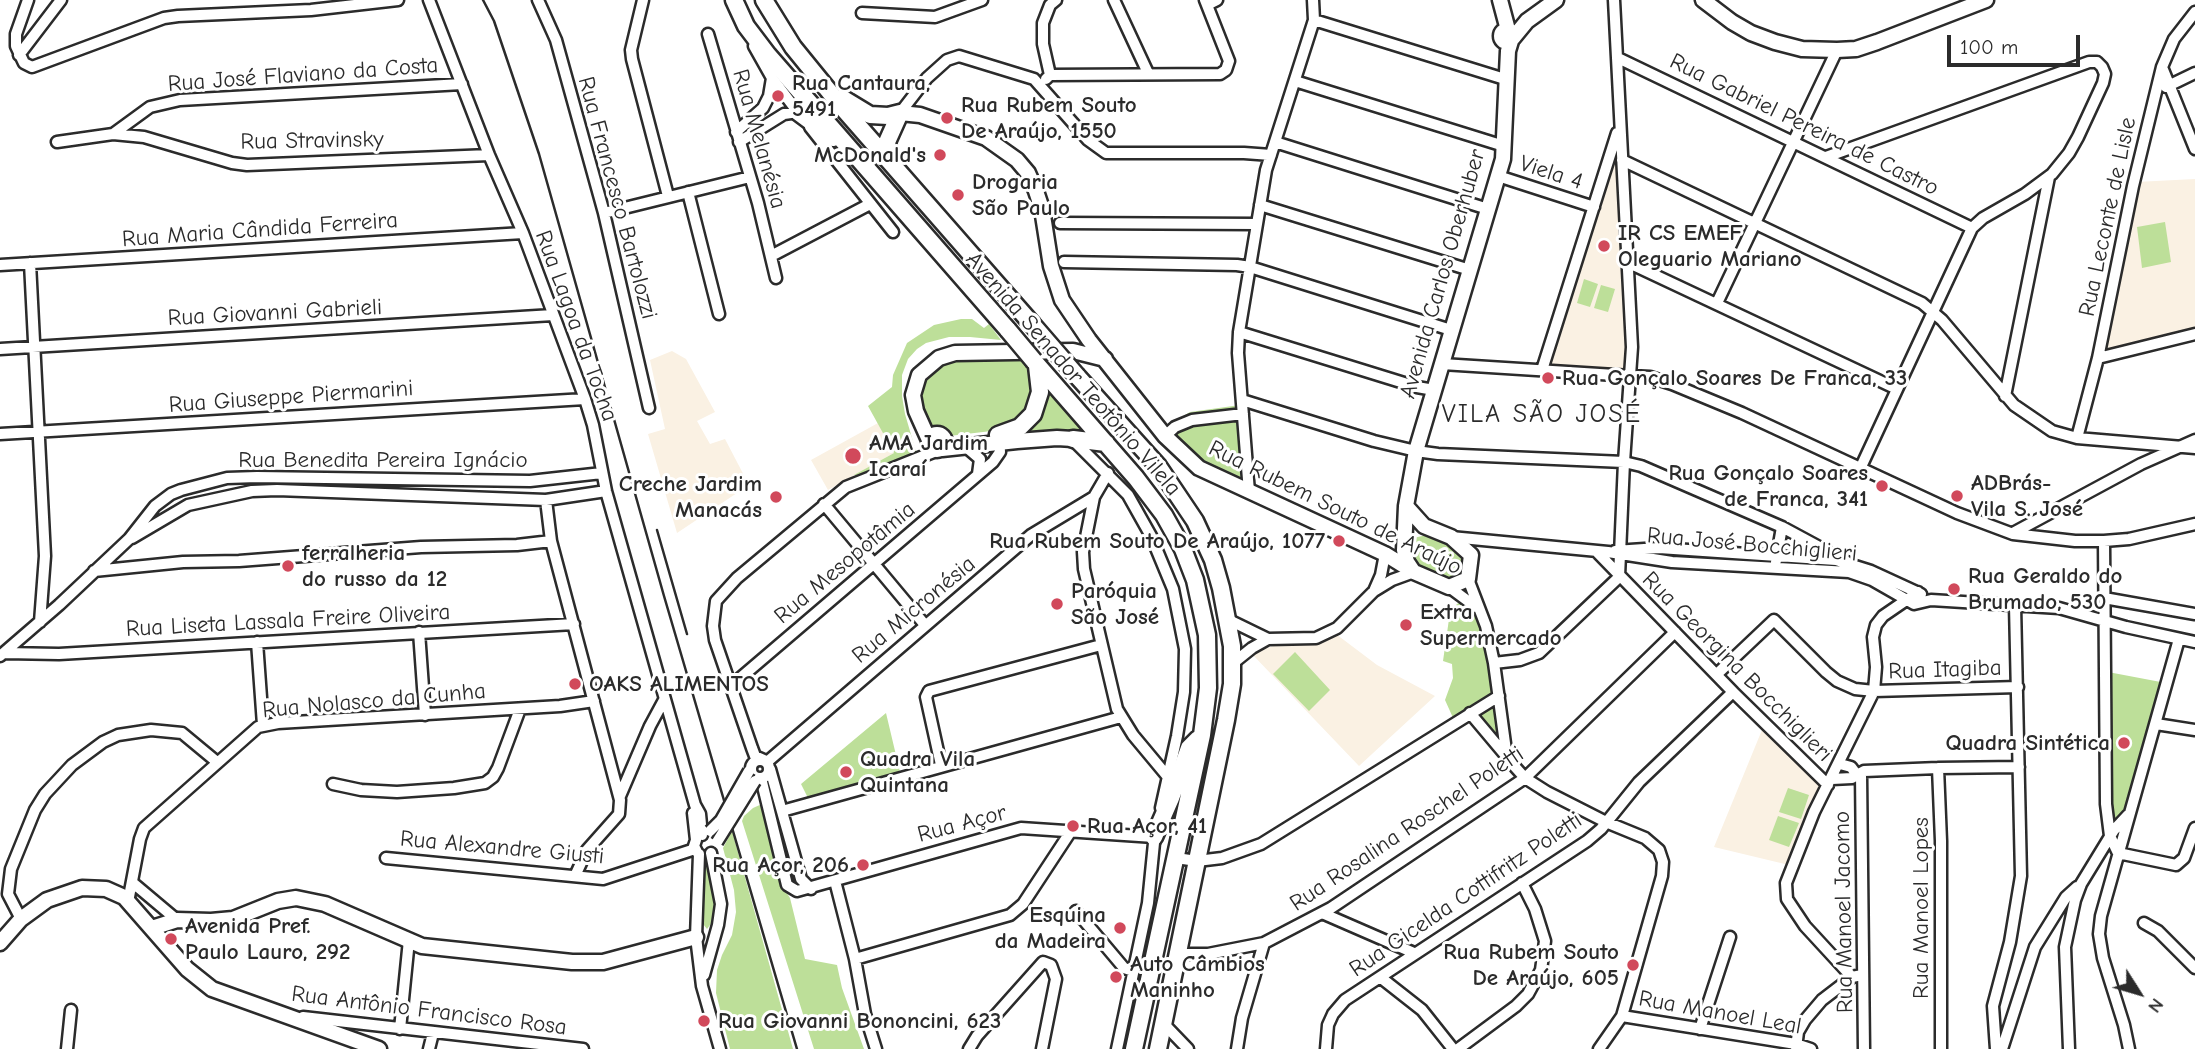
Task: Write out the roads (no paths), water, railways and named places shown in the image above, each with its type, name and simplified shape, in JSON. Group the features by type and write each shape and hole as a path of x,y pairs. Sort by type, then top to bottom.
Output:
{"main road":[{"path":"734,0 746,26 825,126"},
{"name":"Avenida Senador Teotônio Vilela","path":"764,0 793,47 866,136 1158,466 1186,506 1213,560 1229,620 1232,665 1226,720 1158,1049"},
{"path":"821,81 863,113 894,115"},
{"path":"825,126 841,106"},
{"path":"798,112 825,126"},
{"path":"856,154 866,136 894,115"},
{"path":"891,163 887,142 894,115"},
{"name":"Avenida Senador Teotônio Vilela","path":"825,126 856,154 1156,503 1183,549 1195,580 1203,608 1209,659 1202,735 1134,1049"},
{"path":"999,439 1020,427 1032,414 1040,392 1035,362"},
{"path":"1073,439 1106,443"},
{"path":"1154,837 1189,748 1202,735"}],"street":[{"path":"28,0 16,34 16,46 19,55 28,65 38,66 177,16 398,0"},
{"path":"19,55 61,0"},
{"name":"Rua Lagoa da Tocha","path":"429,0 489,155 523,233 585,399 606,491 695,805 701,841"},
{"name":"Rua Francesco Bartolozzi","path":"538,0 556,40 604,213 649,408"},
{"path":"643,0 631,50 632,59 668,197"},
{"path":"862,13 934,16 982,0"},
{"path":"1050,75 1042,29 1047,12 1056,0"},
{"path":"1114,0 1148,73"},
{"path":"1249,492 1238,353 1239,332 1270,155 1314,20 1313,0"},
{"name":"Avenida Carlos Oberhuber","path":"1404,537 1406,506 1416,451 1498,176 1504,146 1509,35 1500,0"},
{"path":"1509,35 1556,0"},
{"path":"1494,663 1520,660 1539,653 1619,577 1632,347 1614,0"},
{"path":"1703,0 1741,28 1774,42 1802,49 1836,50 1877,42 1986,0"},
{"path":"1040,83 1050,75 1220,74 1226,70 1229,61 1210,2"},
{"name":"Rua Leconte de Lisle","path":"2077,438 2098,358 2133,186 2162,67 2174,39 2195,12"},
{"path":"1314,20 1508,80"},
{"path":"746,26 772,78 893,232"},
{"name":"Rua Melanésia","path":"708,34 776,278"},
{"path":"1717,303 1836,50"},
{"path":"894,115 947,60 966,57 1028,76 1040,83 1088,141 1106,153 1270,155"},
{"name":"Rua Gabriel Pereira de Castro","path":"1618,58 1972,228"},
{"path":"1826,157 2089,62 2099,65 2105,74 2104,83 2074,145 2049,177 1983,218 1972,228 1860,469"},
{"path":"2162,67 2195,149"},
{"path":"2156,91 2195,73"},
{"path":"737,137 762,108 769,96 772,78"},
{"path":"1295,81 1504,146"},
{"name":"Rua José Flaviano da Costa","path":"113,134 150,107 180,100 462,84"},
{"path":"737,137 784,114 798,112"},
{"name":"Rua Rubem Souto de Araújo","path":"894,115 920,115 986,138 1002,147 1028,173 1042,209 1056,285 1062,300 1088,340 1165,436 1199,468 1385,554 1414,572 1449,587 1479,610"},
{"path":"1542,370 1619,123"},
{"name":"Rua Stravinsky","path":"57,142 113,134 165,142 247,165 489,155"},
{"path":"1275,142 1488,209"},
{"path":"1622,160 1933,311 2005,396 2021,411 2052,431 2077,438 2195,448"},
{"name":"Viela 4","path":"1498,176 1594,207"},
{"path":"604,213 750,177"},
{"path":"2005,396 2049,177"},
{"path":"688,192 719,314"},
{"path":"771,256 870,204"},
{"path":"1260,205 1470,270"},
{"path":"1060,223 1257,224"},
{"name":"Rua Maria Cândida Ferreira","path":"0,265 523,233"},
{"path":"1064,262 1250,267 1451,330"},
{"path":"30,263 45,570 40,622"},
{"path":"1629,263 1897,389"},
{"name":"Rua Giovanni Gabrieli","path":"0,349 553,315"},
{"path":"1239,332 1434,390"},
{"path":"2098,358 2195,334"},
{"path":"1073,351 1088,340"},
{"path":"999,439 966,447 938,442 920,419 913,402 914,385 925,368 939,358 955,354 1073,351 1105,359"},
{"path":"1442,364 1650,377 1692,391 1957,513 2013,534 2075,541 2104,541 2129,539 2195,524"},
{"name":"Rua Giuseppe Piermarini","path":"0,434 585,399"},
{"path":"1242,400 1374,441 1416,451 1624,462 1661,474 1782,527 1848,567"},
{"path":"1165,436 1175,427 1192,420 1243,414"},
{"name":"Rua Mesopotâmia","path":"732,685 977,477 998,456 999,439"},
{"path":"811,889 801,879 767,764 755,756 751,748 715,640 713,626 716,601 737,578 824,504 856,481 938,442 1073,439"},
{"name":"Avenida Senador Teotônio Vilela","path":"1073,439 1128,495 1151,536 1173,589 1185,649 1184,692 1154,837 1148,903 1117,1049"},
{"path":"2013,534 2071,501 2195,440"},
{"path":"966,447 980,459 977,477"},
{"name":"Rua Benedita Pereira Ignácio","path":"129,539 155,506 171,494 227,478 530,481 602,473"},
{"path":"1108,473 1094,497 1082,560 1121,718 1145,753 1168,777"},
{"name":"Rua Benedita Pereira Ignácio","path":"129,539 188,505 252,491 546,500 606,491"},
{"name":"Rua Micronésia","path":"767,764 1031,535 1094,497"},
{"path":"546,500 551,541 620,796 619,814 587,850 575,876"},
{"path":"824,504 925,625"},
{"path":"1406,506 1416,519 1433,531 1451,537 1488,542"},
{"path":"1776,561 1782,527"},
{"path":"1374,591 1381,575 1385,554 1404,537 1433,531"},
{"path":"1229,620 1268,639 1316,638 1330,633 1349,618 1374,591 1392,580 1414,572 1406,557 1404,537"},
{"path":"1451,537 1471,555"},
{"path":"2,655 129,539"},
{"path":"94,571 183,562 239,561 421,547 517,545 551,541"},
{"path":"2104,541 2106,804 2110,836 2118,853"},
{"path":"1488,542 1471,555 1468,579 1486,626 1507,758"},
{"name":"Rua Rubem Souto de Araújo","path":"1488,542 1619,553"},
{"name":"Rua José Bocchiglieri","path":"1619,553 1658,548 1848,567 1903,584 1931,600"},
{"name":"Rua Georgina Bocchiglieri","path":"1596,551 1733,692 1830,782"},
{"name":"Rua José Bocchiglieri","path":"1848,567 1908,601"},
{"path":"1449,587 1468,579"},
{"path":"1796,1046 1800,1026 1812,1011 1857,976 1805,926 1787,899 1790,868 1874,691 1874,628 1883,616 1918,592"},
{"path":"2104,598 2195,614"},
{"path":"1908,601 1918,604 1931,600 2059,608 2105,622 2195,642"},
{"path":"1996,1049 1993,1006 2010,942 2021,876 2015,605"},
{"name":"Rua Itagiba","path":"1717,674 1774,620 1833,678 1855,689 1874,691 2018,687"},
{"name":"Rua Liseta Lassala Freire Oliveira","path":"2,655 574,624"},
{"path":"419,632 425,715"},
{"name":"Rua Rosalina Roschel Poletti","path":"1178,954 1208,954 1264,943 1322,913 1525,778 1675,632"},
{"path":"1232,665 1268,639"},
{"path":"2129,1049 2128,1037 2103,958 2099,934 2105,897 2179,639"},
{"path":"257,642 263,725"},
{"path":"941,765 926,697 929,691 1101,645"},
{"name":"Rua Gicelda Cottifritz Poletti","path":"1326,1049 1328,1025 1338,1007 1414,953 1587,841 1639,782 1733,692"},
{"path":"1176,858 1197,861 1234,855 1261,844 1499,696"},
{"path":"620,796 664,700"},
{"name":"Rua Nolasco da Cunha","path":"128,902 140,839 145,828 253,730 263,725 520,709 594,701"},
{"path":"333,784 360,790 397,792 485,783 493,778 498,768 520,709"},
{"path":"1470,713 1525,778 1569,804 1645,838 1659,850 1663,862 1662,876 1622,1016 1599,1049"},
{"path":"782,811 941,765 1121,718"},
{"path":"2156,724 2195,730"},
{"path":"21,919 8,894 11,869 35,810 51,787 72,765 103,742 118,735 150,730 182,733 218,762"},
{"path":"714,848 755,775 756,760 767,764"},
{"path":"755,775 767,775 767,764"},
{"path":"1840,764 1851,767 1859,774"},
{"path":"1830,782 1852,778 1864,771 2019,767"},
{"name":"Rua Manoel Lopes","path":"1938,768 1941,841 1941,1049"},
{"name":"Rua Manoel Jacomo","path":"1859,774 1857,976 1864,1049"},
{"path":"719,1048 702,986 696,937 701,841 721,820 755,775"},
{"name":"Rua Açor","path":"755,775 787,885 796,891 811,889 1021,828 1154,837"},
{"path":"2069,1049 2065,947 2074,900 2110,836 2129,814"},
{"path":"2118,853 2176,864 2184,858 2195,828"},
{"path":"855,958 1010,915 1023,904 1071,831"},
{"path":"701,841 713,841 720,893 718,925 702,986"},
{"name":"Rua Alexandre Giusti","path":"386,858 607,878 701,841 705,855 714,848"},
{"path":"835,881 855,958 865,1014 876,1049"},
{"path":"133,883 177,920"},
{"path":"1380,977 1422,1010 1456,1049 1516,1006 1528,994 1541,970 1545,941 1535,909 1522,883"},
{"path":"2002,1049 2035,947 2066,897 2081,884"},
{"path":"0,943 21,919 47,900 82,888 112,890 128,902 187,969 205,985 379,1049"},
{"path":"152,928 177,920 229,919 278,901 296,898 325,904 422,946 586,963 613,960 696,937 711,932 718,925"},
{"path":"1076,911 1124,968 1133,971"},
{"path":"1322,913 1414,953"},
{"path":"2144,923 2158,932 2195,968"},
{"path":"1700,1029 1730,937"},
{"path":"400,1028 409,940"},
{"path":"1237,1049 1242,1018 1264,943"},
{"path":"968,1049 1043,962 1051,965 1056,979 1042,1049"},
{"path":"67,1049 71,1010"},
{"name":"Rua Antônio Francisco Rosa","path":"271,1011 433,1033 583,1049"},
{"name":"Rua Manoel Leal","path":"1622,1016 1811,1049"},
{"path":"1163,1023 1188,1049"},
{"path":"429,1049 433,1033"}],"railway":[{"path":"483,0 494,21 539,154 664,596 797,1049"},
{"path":"657,530 687,634"}],"place":[{"name":"Rua Cantaura, 5491","path":"778,96"},
{"name":"Rua Rubem Souto De Araújo, 1550","path":"947,118"},
{"name":"McDonald's","path":"940,155"},
{"name":"Drogaria São Paulo","path":"958,195"},
{"name":"IR CS EMEF Oleguario Mariano","path":"1604,246"},
{"name":"Rua Gonçalo Soares De Franca, 33","path":"1548,378"},
{"name":"AMA Jardim Icaraí","path":"853,456"},
{"name":"Rua Gonçalo Soares de Franca, 341","path":"1882,486"},
{"name":"ADBrás- Vila S. José","path":"1957,496"},
{"name":"Creche Jardim Manacás","path":"776,497"},
{"name":"Rua Rubem Souto De Araújo, 1077","path":"1339,541"},
{"name":"ferralheria do russo da 12","path":"288,566"},
{"name":"Rua Geraldo do Brumado, 530","path":"1954,589"},
{"name":"Paróquia São José","path":"1057,604"},
{"name":"Extra Supermercado","path":"1406,625"},
{"name":"OAKS ALIMENTOS","path":"575,684"},
{"name":"Quadra Sintética","path":"2124,743"},
{"name":"Quadra Vila Quintana","path":"846,772"},
{"name":"Rua Açor, 41","path":"1073,826"},
{"name":"Rua Açor, 206","path":"863,865"},
{"name":"Esquina da Madeira","path":"1120,928"},
{"name":"Avenida Pref. Paulo Lauro, 292","path":"171,939"},
{"name":"Rua Rubem Souto De Araújo, 605","path":"1633,965"},
{"name":"Auto Câmbios Maninho","path":"1116,977"},
{"name":"Rua Giovanni Bononcini, 623","path":"704,1021"}],"district":[{"name":"VILA SÃO JOSÉ","path":"1542,415"}]}
